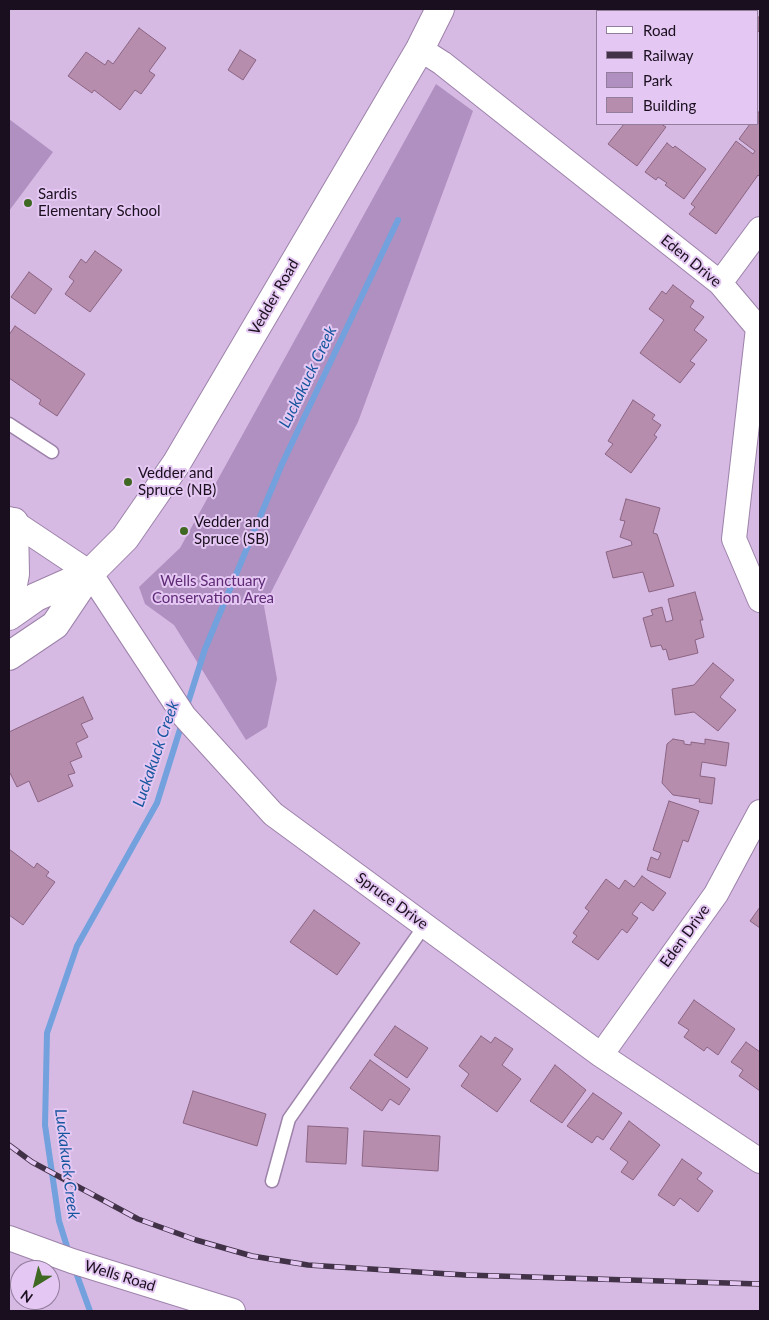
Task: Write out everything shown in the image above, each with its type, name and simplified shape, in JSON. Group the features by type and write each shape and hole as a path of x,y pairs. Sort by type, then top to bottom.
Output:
{"main road":[{"name":"Vedder Road","path":"9,656 55,624 90,573 125,538 176,464 420,48 440,9"},
{"path":"9,606 15,574 11,521"},
{"name":"Vedder Road","path":"9,616 36,597 90,573"}],"street":[{"name":"Eden Drive","path":"420,48 442,63 720,283 758,328 734,539 760,600"},
{"path":"720,283 760,229"},
{"path":"11,521 90,573"},
{"name":"Spruce Drive","path":"90,573 184,716 273,814 602,1054 760,1161"},
{"name":"Eden Drive","path":"602,1054 716,894 760,812"},
{"name":"Wells Road","path":"9,1238 72,1261 233,1311"}],"lane":[{"path":"9,424 52,452"},
{"path":"272,1181 289,1119 425,925"}],"green space":[{"name":"Wells Sanctuary Conservation Area","path":"436,84 473,111 358,422 264,606 277,679 267,727 246,740 174,625 145,604 139,587 180,548"},
{"path":"9,119 53,152 9,211"}],"building":[{"path":"717,9 755,9 754,10"},
{"path":"760,15 760,33 759,32"},
{"path":"139,28 166,48 149,71 155,75 141,94 135,90 120,110 94,90 92,93 68,76 86,52 105,65 108,60 113,64"},
{"path":"240,50 256,60 243,80 228,70"},
{"path":"760,110 760,177 758,175 716,234 689,214 695,207 691,204 736,141 753,154 755,151 739,139 749,125 759,125"},
{"path":"623,125 663,125 666,127 637,166 608,144"},
{"path":"667,143 673,148 675,146 706,169 684,199 665,185 667,183 658,177 656,180 645,172"},
{"path":"95,251 122,270 90,312 65,294 74,281 69,277 81,259 86,263"},
{"path":"29,272 52,289 35,314 11,297"},
{"path":"673,285 694,301 690,307 704,317 694,330 707,340 690,361 695,364 680,383 640,353 664,320 649,309 662,291 666,294"},
{"path":"15,326 85,374 57,416 39,404 41,400 9,378 9,335"},
{"path":"633,400 655,415 652,419 661,425 654,435 657,437 631,473 605,454 613,444 608,441"},
{"path":"626,499 660,508 653,533 657,534 674,586 649,592 643,572 613,578 606,552 632,545 631,541 620,537 625,521 620,520"},
{"path":"695,592 703,620 700,620 704,637 695,640 698,653 669,660 666,649 663,650 661,645 651,647 643,618 653,615 651,610 662,607 666,622 673,620 668,599"},
{"path":"713,663 734,680 720,697 736,710 718,731 694,712 675,715 672,689 694,685"},
{"path":"83,697 93,719 81,724 88,737 76,743 82,757 70,762 75,773 68,775 73,786 38,802 29,781 17,787 9,774 9,732"},
{"path":"673,739 684,741 684,744 691,745 691,742 705,744 705,739 729,743 726,766 702,762 700,776 715,778 712,804 699,802 700,799 673,795 662,783 667,744"},
{"path":"669,801 699,811 688,842 683,840 670,878 647,870 651,857 658,860 661,853 653,850"},
{"path":"9,849 34,868 37,863 49,872 46,876 55,882 23,925 9,915"},
{"path":"642,876 666,893 653,911 641,902 632,914 638,918 627,933 622,929 598,960 572,942 577,936 573,933 589,911 585,908 606,879 619,889 625,880 634,887"},
{"path":"760,907 760,928 750,921"},
{"path":"314,910 360,943 337,975 290,942"},
{"path":"694,1000 735,1029 718,1055 707,1047 704,1051 684,1037 689,1030 678,1023"},
{"path":"395,1026 428,1048 407,1078 374,1055"},
{"path":"481,1036 491,1043 495,1037 513,1049 502,1065 521,1079 497,1112 461,1086 469,1074 459,1066"},
{"path":"746,1042 760,1052 760,1091 739,1076 743,1070 731,1062"},
{"path":"370,1060 410,1089 399,1105 390,1099 382,1111 350,1088"},
{"path":"555,1065 586,1090 562,1123 530,1101"},
{"path":"193,1091 266,1114 257,1146 183,1123"},
{"path":"593,1093 622,1113 603,1140 597,1136 592,1143 567,1126"},
{"path":"629,1121 660,1145 633,1180 621,1172 628,1162 610,1149"},
{"path":"308,1126 348,1128 346,1164 306,1162"},
{"path":"364,1131 440,1136 438,1171 362,1166"},
{"path":"682,1159 702,1173 697,1179 713,1191 698,1212 680,1198 674,1206 658,1195"}],"waterway":[{"name":"Luckakuck Creek","path":"186,709 205,649 282,464 398,220"},
{"name":"Luckakuck Creek","path":"69,1253 59,1221 45,1125 47,1033 77,946 157,803 182,723"},
{"name":"Luckakuck Creek","path":"74,1267 90,1311"}],"railway":[{"path":"9,1145 32,1162 138,1219 196,1240 252,1256 308,1265 465,1275 760,1284"}],"place":[{"name":"Sardis Elementary School","path":"28,203"},
{"name":"Vedder and Spruce (NB)","path":"128,482"},
{"name":"Vedder and Spruce (SB)","path":"184,531"}]}
